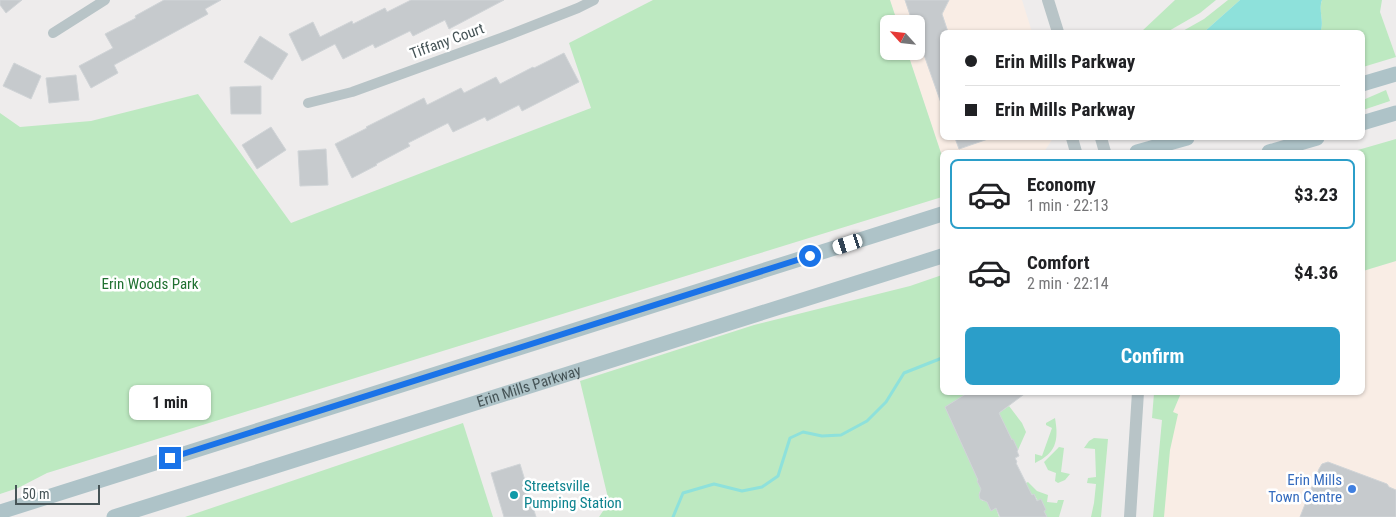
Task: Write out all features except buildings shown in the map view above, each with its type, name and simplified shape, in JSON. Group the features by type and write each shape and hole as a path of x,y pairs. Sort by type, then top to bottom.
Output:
{"main road":[{"path":"1365,83 1396,74"},
{"path":"1365,122 1396,113"},
{"path":"1145,150 1180,140"},
{"path":"1276,150 1310,140"},
{"path":"0,512 940,215"},
{"name":"Erin Mills Parkway","path":"114,517 940,257"}],"street":[{"path":"53,33 105,0"},
{"name":"Tiffany Court","path":"308,103 352,92 500,38 594,0"},
{"path":"1048,0 1057,30"},
{"path":"1130,517 1138,395"}],"shaded area":[{"path":"890,0 1022,0 1031,30 940,30 940,140 1052,140 1045,150 940,150 910,60 925,60 925,15 895,15"},
{"path":"1396,261 1396,517 1153,517 1173,412 1180,395 1365,395 1365,270"}],"green space":[{"name":"Erin Woods Park","path":"653,0 890,0 895,15 880,15 880,60 910,60 940,150 940,198 47,473 18,488 0,494 0,113 20,127 91,121 198,94 291,223 591,108 569,43"},
{"path":"1175,0 1216,0 1200,13 1170,30 1143,30"},
{"path":"1228,0 1240,0 1206,30 1185,30 1204,19"},
{"path":"1322,0 1382,0 1380,12 1396,57 1365,66 1365,30 1320,30"},
{"path":"1386,90 1390,101 1365,109 1365,99"},
{"path":"1396,139 1396,261 1365,270 1365,150 1358,150"},
{"path":"940,276 940,395 966,395 945,407 982,490 979,493 980,499 987,501 991,511 996,508 999,517 599,517 609,502 580,381 754,325 910,286"},
{"path":"1154,395 1180,395 1173,412 1178,414 1170,450 1164,517 1153,517 1162,420 1152,418"},
{"path":"1009,406 1022,423 1026,432 1018,450 999,413"},
{"path":"1055,418 1057,433 1052,450 1048,455 1035,463 1035,454 1042,456 1052,428 1046,425 1046,423"},
{"path":"463,423 493,517 185,517"},
{"path":"1094,438 1108,439 1101,517 1091,517 1096,484 1087,483 1088,478 1096,477 1095,449 1084,448"},
{"path":"1059,447 1064,448 1061,472 1070,474 1065,480 1058,483 1055,481 1056,473 1048,470 1044,462"},
{"path":"1028,482 1037,491 1048,495 1047,502 1057,503 1058,500 1064,500 1059,517 1047,517 1034,494 1027,497 1026,483"}],"water":[{"path":"1240,0 1322,0 1320,30 1206,30"}],"waterway":[{"path":"673,517 683,493 714,484 742,491 762,487 778,476 790,438 803,432 822,436 841,435 867,421 886,402 904,373 940,359"}],"place":[{"name":"Erin Mills Town Centre","path":"1352,489"},
{"name":"Streetsville Pumping Station","path":"514,495"}],"route":[{"path":"170,458 810,256"}]}
